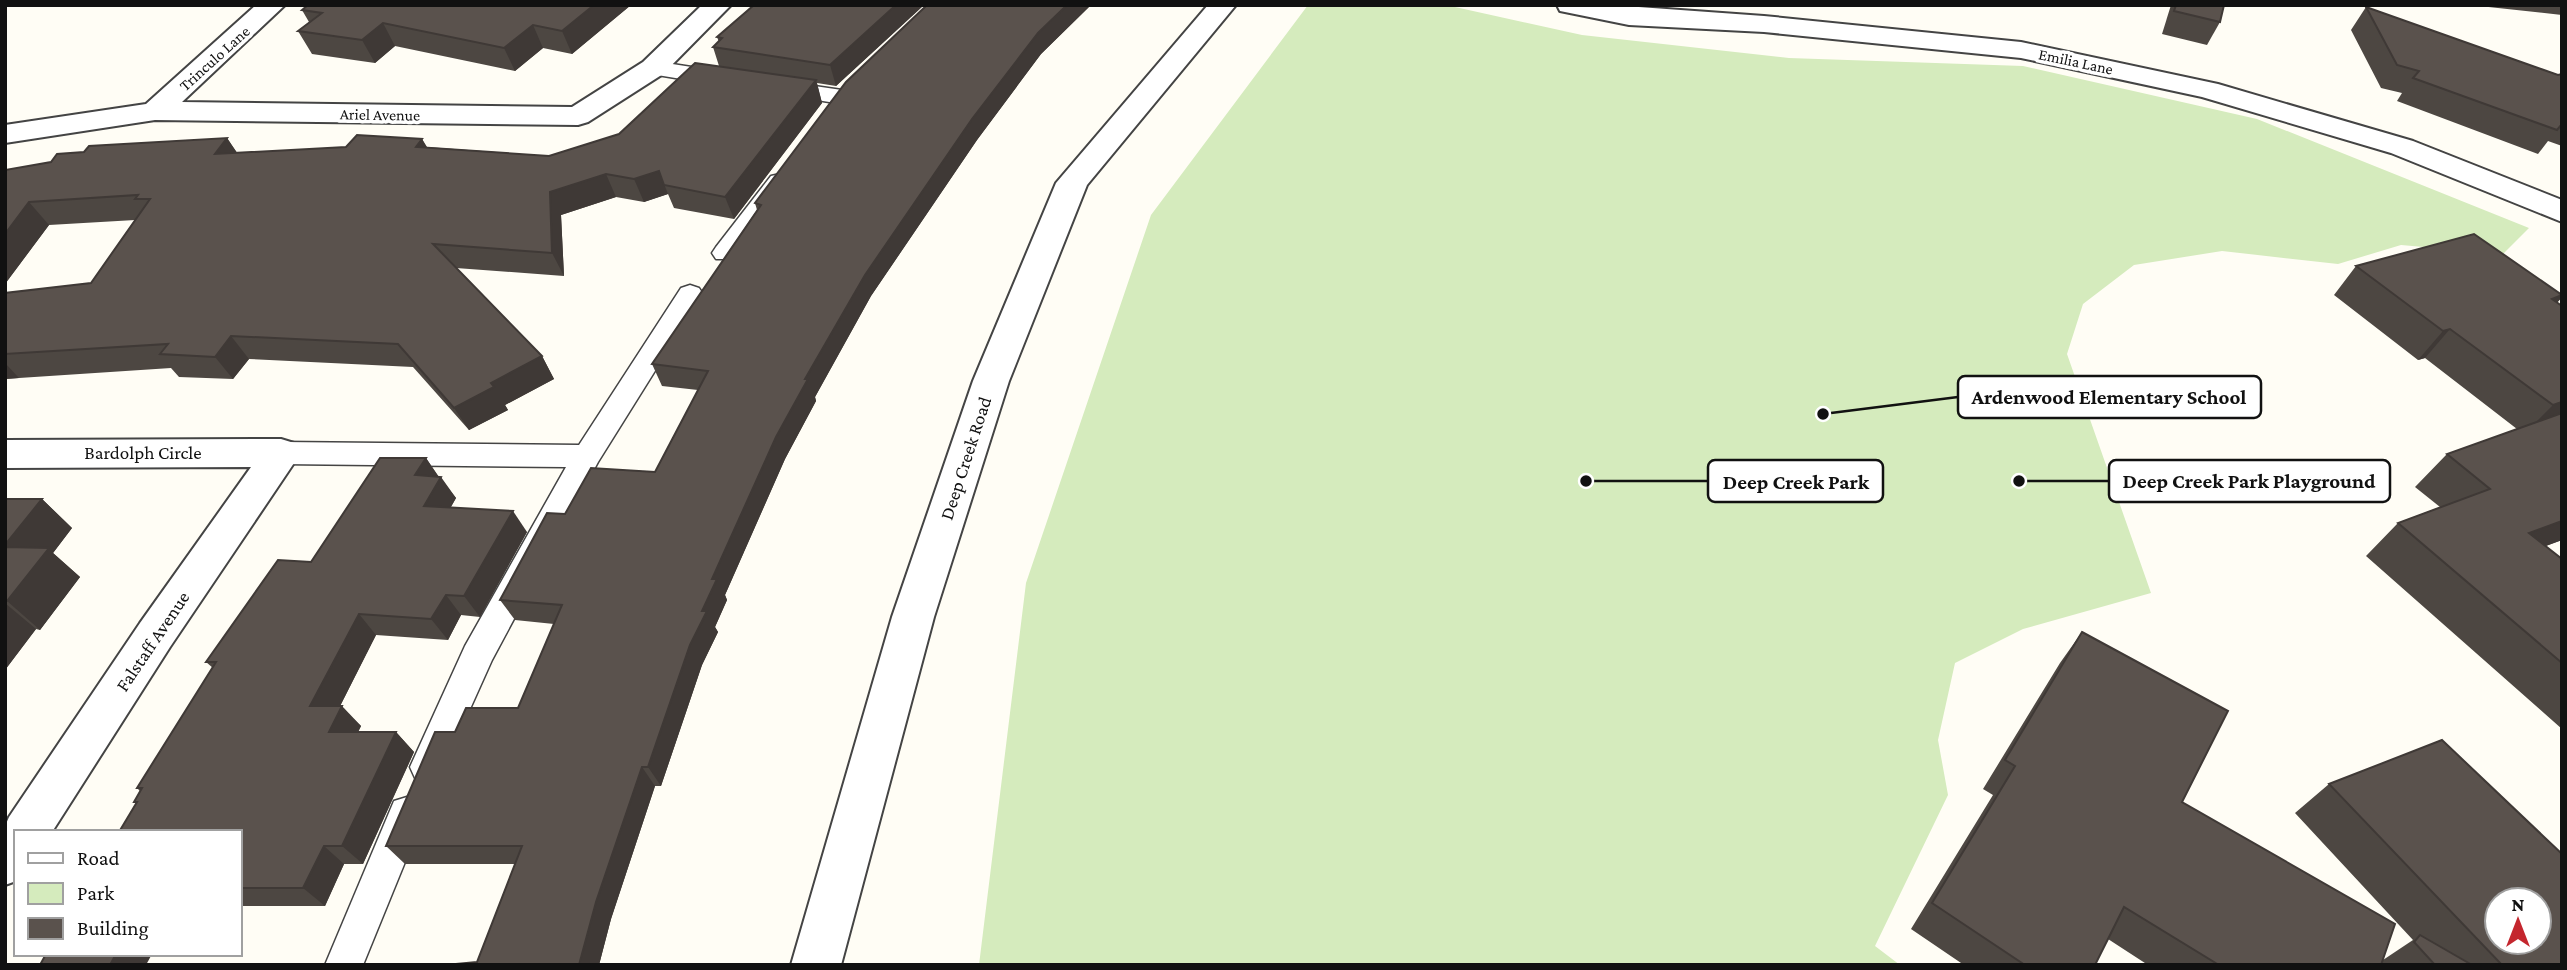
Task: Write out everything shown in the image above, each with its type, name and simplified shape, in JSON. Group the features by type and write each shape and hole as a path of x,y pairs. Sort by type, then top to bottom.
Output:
{"street":[{"name":"Trinculo Lane","path":"155,111 272,5"},
{"name":"Ariel Avenue","path":"5,134 155,111 578,116 653,68 718,5"},
{"name":"Deep Creek Road","path":"816,965 926,577 990,381 1072,183 1223,5"},
{"name":"Emilia Lane","path":"1570,5 1629,17 1771,15 2021,50 2208,90 2402,147 2562,212"},
{"name":"Bardolph Circle","path":"5,454 281,453"},
{"name":"Falstaff Avenue","path":"27,830 155,635 281,453"}],"lane":[{"path":"653,68 842,97"},
{"path":"825,120 842,97 861,79"},
{"path":"725,253 792,164"},
{"path":"344,965 371,892 477,656 587,456 690,294"},
{"path":"281,453 587,456"}],"green space":[{"path":"1308,5 1446,5 1582,35 1789,58 2023,66 2257,119 2529,228 2503,254 2401,245 2338,264 2222,251 2134,265 2083,304 2067,354 2151,593 2023,629 1955,663 1938,740 1948,795 1875,946 1900,965 979,965 1026,583 1151,215"}],"building":[{"path":"308,5 594,5 562,31 533,25 504,48 383,23 362,40 298,31 322,13 302,10"},
{"path":"754,5 896,5 830,65 713,47 722,38 717,37"},
{"path":"927,5 1067,5 1038,33 972,119 865,275 805,379 808,379 776,437 712,579 717,579 702,611 707,611 690,645 648,767 642,767 596,902 579,965 445,965 477,962 522,846 386,846 435,732 455,732 466,708 518,708 562,605 500,600 547,513 565,514 591,468 655,472 708,371 652,364 761,205 755,203 846,82"},
{"path":"2176,5 2224,5 2220,22 2174,11"},
{"path":"2366,7 2558,75 2562,74 2562,124 2557,130 2413,78 2419,71 2397,65"},
{"path":"695,63 816,80 725,197 664,185 659,171 634,179 606,174 550,192 552,253 433,244 542,356 491,383 494,387 454,408 398,344 231,336 215,357 160,354 168,344 5,354 5,293 91,283 150,199 135,199 138,195 29,202 5,234 5,170 51,162 57,154 84,152 89,146 227,138 215,154 346,147 357,135 422,139 416,147 549,156 619,134"},
{"path":"2474,234 2562,295 2552,299 2562,306 2562,402 2553,405 2450,329 2443,331 2356,266"},
{"path":"2562,413 2562,521 2529,533 2562,559 2562,663 2398,523 2490,489 2447,454"},
{"path":"380,458 426,458 415,475 441,477 424,506 513,511 464,596 446,595 431,619 359,614 310,706 342,706 329,732 396,732 342,846 324,846 303,888 242,888 242,830 120,830 137,802 134,802 142,788 137,788 216,662 206,662 278,560 311,562"},
{"path":"5,499 42,499 5,545"},
{"path":"5,547 49,548 7,601 5,601"},
{"path":"2082,632 2228,711 2182,802 2395,924 2381,965 2219,965 2124,907 2095,965 2025,965 1932,903 2015,766 2005,760"},
{"path":"2442,740 2562,854 2562,965 2502,965 2493,956 2553,956 2553,886 2483,886 2483,945 2329,784"},
{"path":"2420,935 2472,965 2435,965 2414,942"},
{"path":"45,956 115,956 110,965 40,965"}],"place":[{"name":"Ardenwood Elementary School","path":"1823,414"},
{"name":"Deep Creek Park","path":"1586,481"},
{"name":"Deep Creek Park Playground","path":"2019,481"}]}
